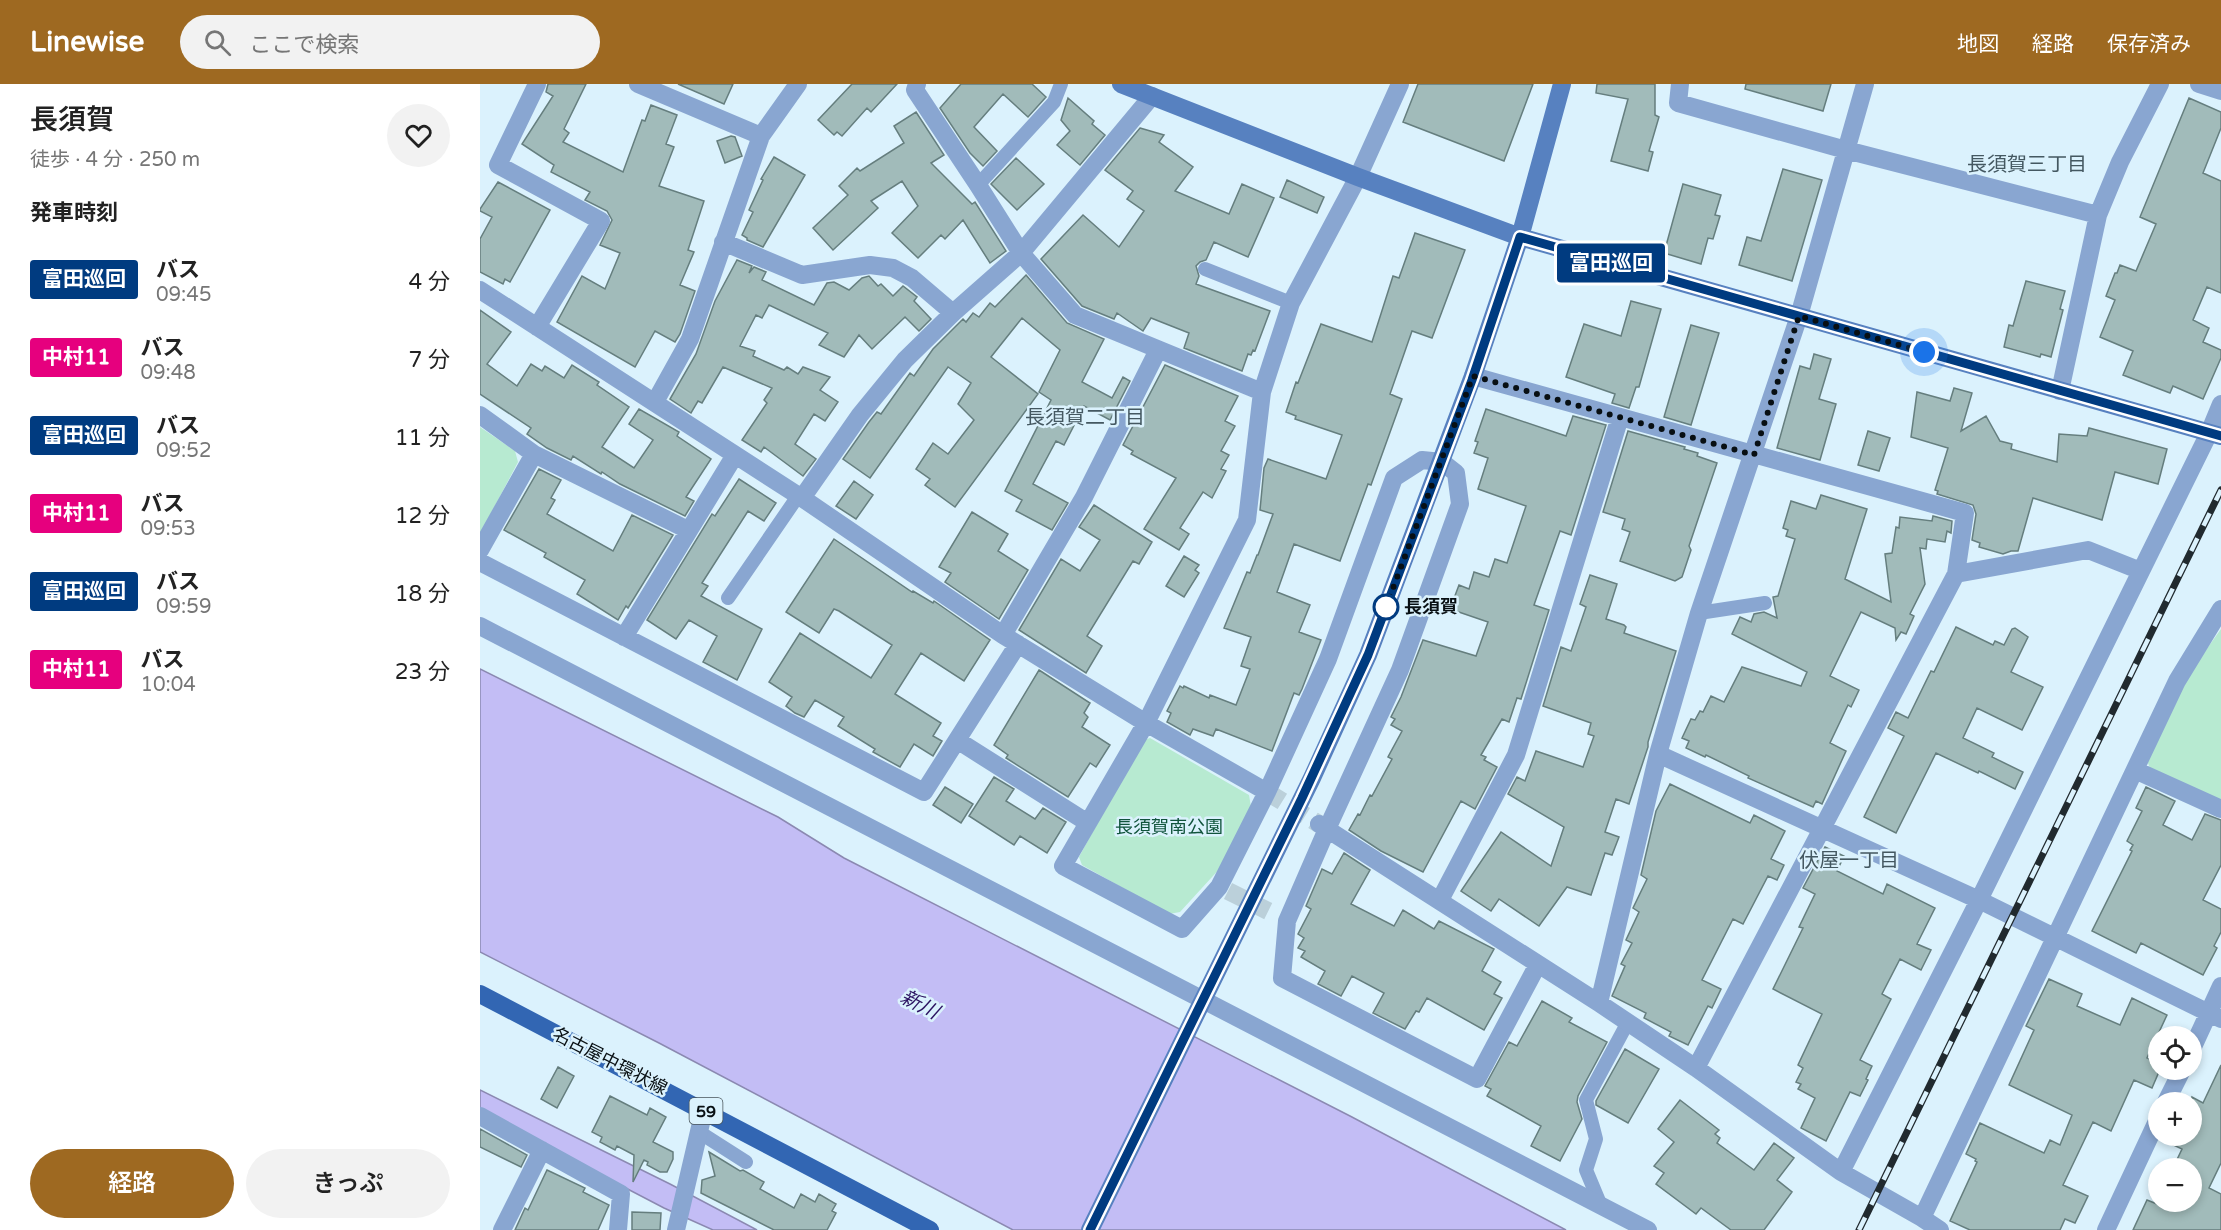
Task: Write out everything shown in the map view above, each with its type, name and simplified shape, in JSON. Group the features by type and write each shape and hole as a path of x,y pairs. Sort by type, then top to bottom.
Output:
{"main road":[{"name":"名古屋中環状線","path":"480,994 930,1230"}],"street":[{"path":"537,84 498,165 601,221 537,327"},
{"path":"638,84 761,136"},
{"path":"655,402 690,339 761,136 798,84"},
{"path":"917,84 915,90 1020,253 1075,315 1262,392"},
{"path":"1121,84 1358,177 1520,237 2215,434"},
{"path":"1400,84 1358,177 1291,303 1262,392 1247,520 1146,723 1063,866 1182,929 1223,889 1328,659 1394,478 1422,460 1442,462 1456,473 1460,504 1400,670 1323,826 1282,918 1282,978 1477,1079 1538,964"},
{"path":"1680,84 1678,103 1846,150 2098,215"},
{"path":"1599,1003 1658,754 1699,614 1799,316 1865,84"},
{"path":"2060,391 2098,215 2120,162 2160,84"},
{"path":"2199,84 2221,91"},
{"path":"1090,1230 1312,778 1368,655 1473,376 1520,237 1564,85"},
{"path":"800,497 860,415 905,360 1020,253 1152,96"},
{"path":"723,242 802,275 870,265 893,268 912,278 953,313"},
{"path":"480,290 800,497 1010,639 1146,723 1267,792"},
{"path":"480,562 924,792 957,740 1158,350"},
{"path":"1473,376 1965,513 1956,574 1696,1068"},
{"path":"1841,1172 1979,900 2141,571 2215,434 2221,404"},
{"path":"480,415 534,454 688,531"},
{"path":"1440,900 1516,756 1620,417"},
{"path":"480,550 534,454"},
{"path":"624,637 735,455"},
{"path":"1956,574 2088,550 2141,571"},
{"path":"1922,1218 2177,681 2221,609"},
{"path":"480,626 1201,1005 1647,1230"},
{"path":"957,740 1088,824"},
{"path":"1658,754 1979,900 2215,1016"},
{"path":"2135,770 2221,809"},
{"path":"1323,826 1628,1022 1841,1172 1940,1230"},
{"path":"2202,1035 2215,1016 2221,986"},
{"path":"677,1225 704,1110"},
{"path":"480,1116 621,1194 618,1230"},
{"path":"2106,1230 2148,1140"},
{"path":"502,1230 542,1150"}],"lane":[{"path":"978,185 1054,102 1061,84"},
{"path":"1204,269 1291,303"},
{"path":"728,598 800,497"},
{"path":"1699,614 1765,603"},
{"path":"1601,1206 1586,1170 1596,1139 1586,1100 1628,1022"},
{"path":"699,1132 746,1162"}],"green space":[{"path":"480,427 515,451 518,462 480,534"},
{"path":"2221,629 2221,801 2151,770 2147,761 2181,685"},
{"name":"長須賀南公園","path":"1150,738 1249,795 1251,807 1223,865 1180,912 1169,914 1082,865 1079,857 1142,741"}],"water":[{"name":"新川","path":"480,669 778,817 844,858 1350,1116 1566,1230 1013,1230 659,1043 480,952"},
{"path":"480,1090 670,1184 757,1230 713,1230 664,1208 480,1112"}],"building":[{"path":"548,84 586,84 564,129 569,133 563,142 623,172 642,120 645,121 651,105 677,115 666,144 674,147 659,186 704,201 688,250 694,252 680,285 695,291 680,334 675,342 655,331 635,367 557,322 582,276 605,289 620,253 600,245 612,220 607,211 585,200 590,192 551,172 554,165 522,144 553,96 546,92"},
{"path":"678,84 733,84 724,104"},
{"path":"852,84 897,84 871,112 867,108 842,136 837,132 834,135 818,120"},
{"path":"961,84 1032,84 1046,97 1028,117 1003,94 974,127 997,151 983,166 970,153 940,108"},
{"path":"1418,84 1533,84 1504,161 1403,122"},
{"path":"1597,84 1655,84 1655,115 1659,117 1649,151 1653,152 1648,171 1611,161 1628,99 1596,93"},
{"path":"1746,84 1831,84 1823,111 1745,89"},
{"path":"1068,98 1094,121 1092,124 1105,135 1080,165 1057,145 1070,131 1061,120"},
{"path":"2189,98 2221,112 2221,128 2203,173 2221,181 2221,293 2207,287 2193,320 2209,328 2203,342 2221,350 2221,358 2203,399 2173,386 2170,393 2123,375 2133,351 2100,337 2115,300 2106,296 2115,273 2120,265 2136,271 2156,224 2140,217"},
{"path":"916,112 944,155 931,163 972,204 975,202 1006,251 990,263 963,220 945,239 941,235 918,258 892,233 918,206 902,181 871,201 878,208 833,250 813,228 848,195 839,186 857,168 860,171 904,143 894,126"},
{"path":"1140,128 1164,135 1159,142 1193,167 1175,191 1229,214 1242,184 1274,198 1248,257 1214,242 1206,260 1196,266 1199,276 1196,284 1270,311 1255,351 1253,350 1251,355 1248,354 1242,371 1184,348 1189,333 1151,318 1143,331 1117,313 1114,319 1082,306 1041,259 1083,215 1119,247 1144,211 1127,199 1133,191 1105,170"},
{"path":"731,136 735,137 742,156 725,163 717,141"},
{"path":"774,157 805,175 763,247 747,240 742,235 753,212 749,210 763,180 761,179"},
{"path":"1016,158 1044,184 1017,210 991,184"},
{"path":"1783,169 1822,180 1792,281 1739,265 1747,237 1761,241"},
{"path":"1287,180 1324,197 1317,213 1280,197"},
{"path":"498,182 550,210 510,282 505,279 503,284 480,272 480,239 492,217 480,209"},
{"path":"1683,184 1721,195 1715,215 1720,216 1713,239 1708,238 1701,264 1664,253"},
{"path":"1415,233 1465,250 1432,338 1412,331 1390,394 1402,399 1340,561 1294,544 1277,592 1310,605 1299,632 1321,640 1302,689 1299,695 1294,693 1272,751 1216,729 1213,736 1193,729 1190,735 1167,722 1171,713 1167,711 1180,686 1209,698 1210,695 1236,705 1250,669 1241,666 1251,637 1224,628 1247,572 1250,573 1258,555 1273,514 1260,510 1264,468 1268,459 1326,479 1342,435 1295,419 1296,416 1286,412 1321,324 1372,342 1393,276 1399,278"},
{"path":"737,260 752,266 749,273 754,267 766,272 762,280 814,305 827,283 834,282 849,290 862,278 869,276 878,286 881,284 893,296 903,286 917,297 914,301 931,319 919,331 905,317 872,349 859,335 844,357 819,345 828,333 769,305 762,318 756,315 740,346 755,351 753,356 784,370 787,367 798,374 803,367 830,377 820,390 838,402 825,421 814,414 795,444 816,459 803,476 764,447 761,452 742,440 767,403 764,400 772,388 723,367 702,403 698,401 691,413 670,399 696,354 715,301"},
{"path":"1026,275 1067,323 1104,339 1082,382 1112,398 1123,377 1130,381 1110,420 1084,406 1064,445 1056,441 1033,484 1068,503 1052,530 1016,511 1022,500 1005,491 1051,400 1039,392 1060,350 1022,318 991,357 1038,394 955,507 925,485 930,479 916,469 933,443 948,454 974,420 958,404 971,383 948,367 870,478 843,459 877,412 881,414 910,373 914,376 933,349 963,319 966,322 973,313 979,317 990,303 995,307"},
{"path":"2026,281 2065,291 2060,309 2063,310 2051,357 2041,354 2040,357 2004,347 2009,325 2013,326"},
{"path":"1631,301 1661,309 1639,387 1636,387 1629,408 1612,403 1615,394 1566,377 1584,324 1621,336"},
{"path":"480,310 511,332 487,364 517,386 531,364 542,371 545,366 564,378 572,365 599,382 597,385 629,407 602,447 634,468 653,440 629,424 639,409 679,432 677,436 711,459 686,497 694,501 685,516 620,484 602,472 601,474 573,456 571,460 547,448 527,434 531,428 480,394"},
{"path":"1691,325 1719,333 1691,425 1664,417"},
{"path":"1814,354 1831,359 1819,399 1836,404 1820,460 1777,448 1800,366 1810,369"},
{"path":"1165,365 1238,396 1225,421 1235,426 1221,451 1229,455 1221,469 1226,471 1212,498 1203,492 1180,528 1189,534 1179,550 1144,529 1176,478 1131,454 1133,451 1123,445"},
{"path":"1954,388 1972,393 1961,431 1986,416 2000,441 2012,444 2011,449 2057,462 2059,434 2087,436 2089,428 2167,449 2158,484 2115,472 2102,520 2033,498 2018,551 2003,554 1979,547 1980,543 1972,540 1976,514 1973,505 1937,494 1938,491 1935,490 1948,448 1911,437 1917,392 1950,401"},
{"path":"1486,409 1566,436 1573,416 1606,425 1571,535 1560,531 1534,605 1549,610 1521,699 1517,698 1509,722 1502,719 1481,755 1486,757 1484,760 1497,767 1475,809 1461,801 1423,872 1381,851 1349,830 1370,795 1372,796 1392,759 1388,757 1402,731 1391,725 1395,719 1391,717 1423,640 1476,656 1488,622 1450,609 1459,585 1469,589 1474,572 1489,577 1495,559 1507,563 1526,506 1478,489 1488,458 1474,453 1478,442 1475,441"},
{"path":"1628,431 1685,447 1684,449 1698,453 1697,456 1717,463 1689,546 1691,550 1682,577 1675,581 1620,561 1630,532 1622,529 1625,519 1603,512"},
{"path":"1868,431 1890,438 1879,471 1858,465"},
{"path":"539,469 561,480 551,498 555,500 547,514 613,551 632,515 673,535 628,608 626,606 618,620 577,594 585,580 544,557 546,553 504,530"},
{"path":"739,479 776,503 764,521 748,511 702,583 708,586 701,596 762,629 737,680 703,662 717,636 689,620 676,639 647,620 712,514 715,516"},
{"path":"854,481 873,495 856,519 836,506"},
{"path":"1821,495 1867,509 1845,579 1891,602 1885,554 1892,553 1900,517 1932,521 1933,516 1952,521 1951,533 1947,531 1945,542 1927,539 1926,549 1920,548 1925,584 1910,614 1914,616 1906,634 1901,632 1896,640 1895,628 1861,612 1830,676 1859,690 1851,707 1848,705 1830,743 1846,751 1822,804 1816,801 1813,807 1748,778 1749,776 1706,755 1705,757 1686,748 1689,741 1682,738 1691,719 1695,720 1700,711 1703,712 1711,696 1724,702 1742,667 1801,686 1807,672 1732,634 1740,617 1751,622 1754,614 1764,612 1777,618 1773,597 1778,596 1795,539 1786,536 1788,530 1783,528 1791,501 1816,509"},
{"path":"1094,505 1152,542 1139,564 1133,561 1087,636 1102,646 1086,673 1019,630 1061,559 1080,571 1100,540 1079,527"},
{"path":"972,512 1008,534 998,551 1028,570 999,619 945,582 951,573 939,567"},
{"path":"834,539 912,592 933,603 934,601 990,640 964,681 921,653 895,694 941,723 933,736 942,741 933,756 914,744 900,767 873,752 875,749 838,726 844,717 815,700 804,717 795,713 786,706 792,697 769,682 800,633 871,678 892,645 834,609 819,633 786,612"},
{"path":"1184,556 1199,565 1195,570 1199,573 1184,597 1166,586"},
{"path":"1590,575 1617,584 1606,619 1624,625 1626,627 1624,633 1676,651 1629,804 1616,799 1605,832 1619,837 1612,855 1605,853 1591,895 1567,887 1539,926 1499,899 1491,911 1461,891 1501,832 1551,866 1564,827 1508,794 1517,777 1525,781 1536,751 1583,767 1594,736 1588,734 1591,723 1543,706 1561,647 1571,651 1586,607 1580,604"},
{"path":"1956,627 1993,645 1995,641 2004,645 2012,629 2015,628 2028,637 2011,672 2043,687 2022,730 1977,708 1963,738 1994,753 1992,757 2023,772 2015,789 1936,753 1896,833 1864,817 1904,736 1888,728 1896,712 1908,718"},
{"path":"1039,670 1090,703 1084,713 1088,717 1082,727 1110,745 1096,767 1090,763 1068,797 1006,758 1008,755 994,745"},
{"path":"994,777 1014,789 1006,801 1035,819 1043,808 1066,822 1047,853 1020,836 1014,845 969,816"},
{"path":"1670,784 1750,823 1754,815 1785,831 1771,859 1784,865 1777,880 1768,876 1743,924 1733,919 1702,980 1721,989 1712,1008 1708,1006 1688,1045 1669,1036 1671,1032 1644,1018 1646,1013 1612,996 1625,966 1621,964 1632,943 1626,940 1639,912 1633,908 1647,879 1641,875 1656,811"},
{"path":"945,787 973,804 961,823 933,805"},
{"path":"2146,787 2175,801 2163,825 2192,840 2205,814 2221,820 2221,865 2203,900 2221,909 2221,932 2214,946 2217,948 2203,975 2141,943 2136,953 2092,931 2132,851 2130,850 2133,845 2127,841 2142,811 2136,808"},
{"path":"1825,847 1844,856 1837,871 1883,894 1887,884 1935,908 1917,944 1931,950 1921,970 1900,959 1882,994 1891,999 1860,1060 1872,1066 1866,1079 1868,1080 1860,1096 1850,1092 1826,1141 1801,1128 1815,1098 1798,1089 1801,1084 1796,1082 1803,1068 1798,1065 1822,1014 1773,989 1803,928 1799,927 1815,894 1803,888"},
{"path":"1344,853 1370,870 1351,904 1394,926 1403,910 1434,929 1439,921 1494,949 1482,971 1501,982 1494,994 1502,998 1484,1030 1427,998 1405,1029 1373,1013 1384,993 1352,976 1341,996 1318,984 1325,971 1301,957 1305,951 1298,948 1304,938 1298,934 1311,909 1306,906 1322,869 1332,874"},
{"path":"2049,979 2082,994 2077,1006 2120,1025 2132,998 2167,1015 2162,1026 2148,1026 2148,1080 2155,1080 2152,1088 2134,1080 2111,1131 2093,1122 2063,1185 2088,1196 2075,1223 2065,1219 2060,1230 1970,1230 1950,1221 1977,1162 1976,1159 1966,1154 1980,1123 2044,1153 2050,1140 2060,1145 2072,1115 2009,1085 2034,1030 2026,1026"},
{"path":"1542,1001 1572,1018 1569,1022 1607,1042 1578,1096 1577,1102 1582,1119 1560,1161 1531,1146 1541,1126 1487,1096 1491,1089 1485,1086 1509,1042 1517,1046"},
{"path":"1625,1049 1659,1069 1628,1123 1596,1105 1596,1101"},
{"path":"2221,1065 2221,1163 2209,1188 2221,1194 2221,1230 2133,1230 2147,1200 2148,1212 2202,1212 2202,1158 2178,1158 2182,1149 2176,1146 2202,1146 2203,1103"},
{"path":"558,1067 574,1076 557,1108 541,1099"},
{"path":"610,1096 647,1115 650,1108 666,1117 653,1142 673,1152 673,1159 667,1172 660,1172 647,1165 648,1162 644,1160 633,1182 634,1155 617,1146 615,1150 600,1142 602,1137 592,1132"},
{"path":"1680,1100 1719,1130 1715,1134 1720,1138 1717,1143 1754,1170 1774,1143 1794,1158 1777,1180 1792,1192 1764,1230 1731,1230 1701,1208 1696,1214 1656,1184 1664,1173 1654,1166 1674,1142 1658,1129"},
{"path":"480,1129 527,1155 521,1167 480,1147"},
{"path":"709,1152 740,1171 743,1170 764,1182 760,1189 794,1208 801,1194 815,1202 819,1194 836,1204 832,1211 836,1213 827,1230 774,1230 701,1193 702,1180 715,1176"},
{"path":"547,1170 585,1188 583,1192 609,1205 598,1230 515,1230 525,1208 528,1210"},
{"path":"632,1212 661,1213 660,1230 632,1230"}],"tunnel":[{"path":"1267,792 1319,824"},
{"path":"1228,891 1276,915"}],"railway":[{"path":"1859,1230 2221,490"}],"bus line":[{"name":"富田巡回","path":"1090,1230 1302,798 1368,655 1472,380 1520,237 2221,436"}],"place":[{"name":"長須賀","path":"1386,607"}],"district":[{"name":"長須賀三丁目","path":"2027,164"},
{"name":"長須賀二丁目","path":"1085,417"},
{"name":"伏屋一丁目","path":"1849,860"}],"route":[{"path":"1386,607 1384,612 1473,376 1754,455 1799,316 1924,352"}]}
